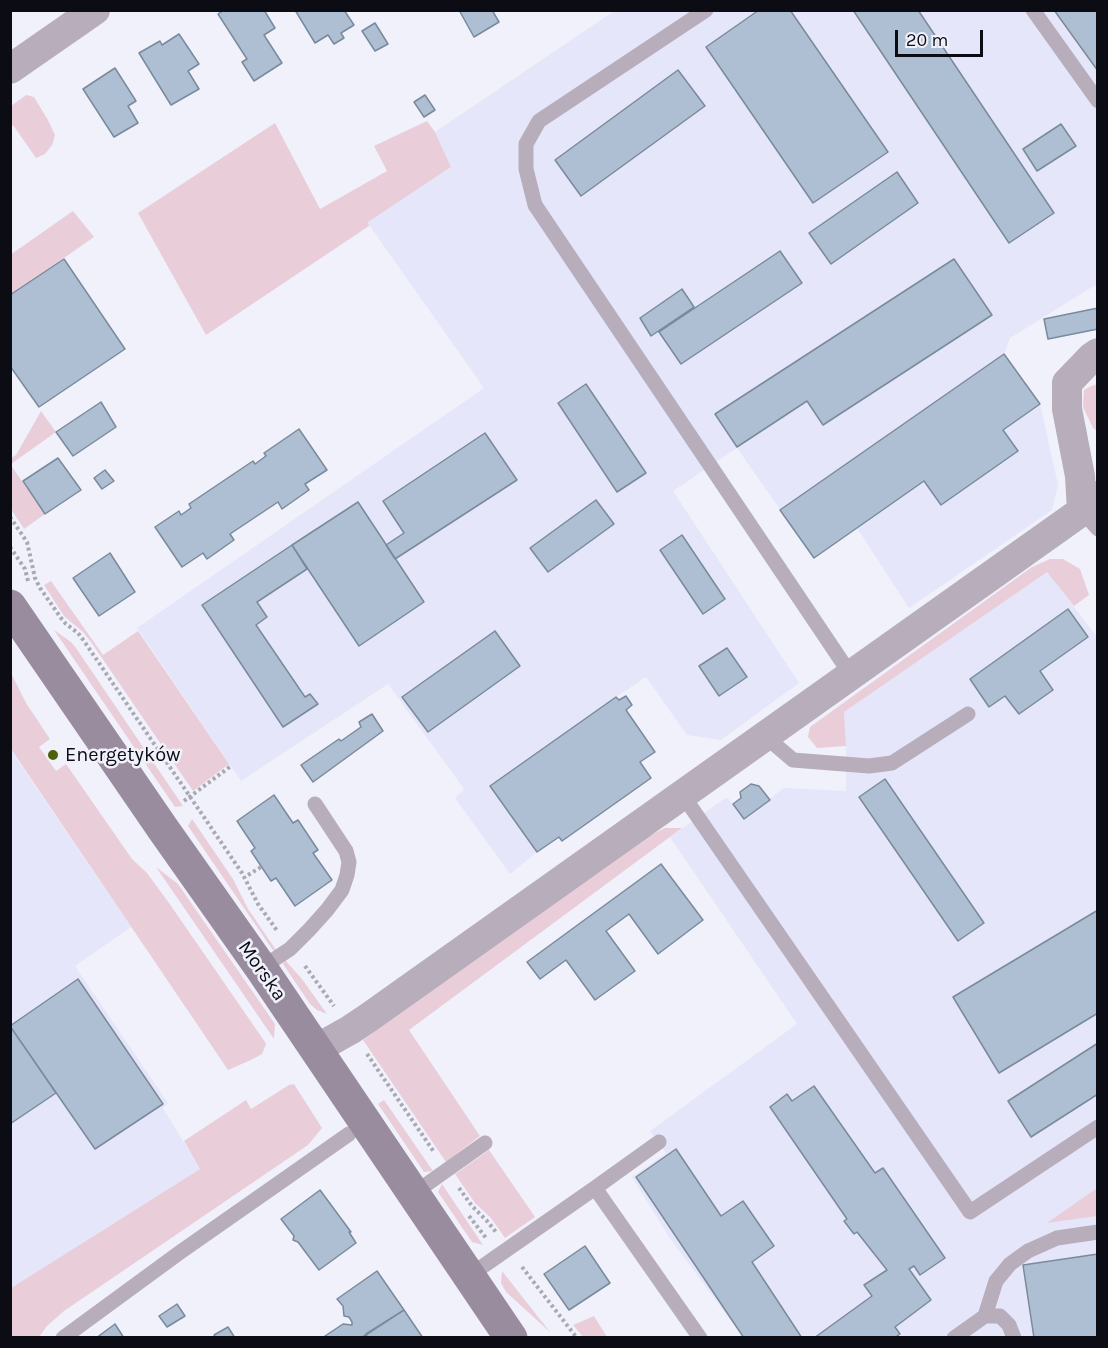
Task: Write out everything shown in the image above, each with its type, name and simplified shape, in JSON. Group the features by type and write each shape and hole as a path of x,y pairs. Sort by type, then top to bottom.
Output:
{"street":[{"path":"10,69 95,10"},
{"path":"316,1049 368,1018 851,675 1092,512 1080,476 1067,409 1067,383 1098,353"},
{"name":"Morska","path":"10,606 163,830 261,968 511,1338"}],"lane":[{"path":"706,10 539,121 526,144 526,169 535,205 851,675"},
{"path":"1033,10 1098,101"},
{"path":"765,736 793,760 880,765 892,763 968,714"},
{"path":"682,794 970,1212 1098,1127"},
{"path":"261,968 290,949 327,910 342,890 347,875 349,862 346,851 315,804"},
{"path":"63,1338 179,1253 349,1134"},
{"path":"469,1276 658,1142"},
{"path":"413,1194 485,1143"},
{"path":"595,1188 700,1338"},
{"path":"985,1316 996,1281 1010,1264 1028,1251 1057,1238 1098,1232"},
{"path":"954,1338 985,1316 1000,1316 1009,1325 1014,1338"}],"path":[{"path":"10,517 27,542 35,578 40,588 61,618 84,641 242,873 258,904 335,1007"},
{"path":"184,801 231,766"},
{"path":"248,875 261,867"},
{"path":"366,1053 446,1171 472,1206 502,1240"},
{"path":"521,1266 577,1338"}],"shaded area":[{"path":"614,11 1097,11 1097,284 1010,338 1004,354 1040,404 1058,485 1052,510 909,608 857,528 814,558 737,448 673,491 799,683 721,740 687,735 646,677 490,786 537,852 510,874 455,798 464,789 388,684 241,781 137,628 484,388 367,222 451,167 435,132"},
{"path":"26,95 34,97 55,135 52,145 45,154 36,158 13,125 11,126 11,106"},
{"path":"427,121 435,132 451,167 368,222 369,226 206,335 138,213 275,123 320,209 387,171 374,146"},
{"path":"73,211 94,237 11,295 10,255"},
{"path":"1098,384 1097,431 1093,428 1083,407 1084,390"},
{"path":"41,411 56,432 11,464 11,458 16,455"},
{"path":"10,464 45,514 24,529 11,509"},
{"path":"1050,559 1063,559 1080,569 1089,595 1074,606 1047,572 844,712 846,746 817,748 808,737 810,727 1032,567"},
{"path":"1047,571 1097,637 1097,1043 1008,1102 1031,1137 1097,1094 1097,1337 743,1337 669,1237 632,1177 666,1153 650,1131 797,1024 670,837 724,799 728,798 744,818 784,788 846,791 843,712"},
{"path":"51,581 103,655 138,631 229,764 193,791 91,642 64,616 44,585"},
{"path":"54,630 76,648 183,806 175,807"},
{"path":"11,673 26,703 50,739 39,747 56,771 66,764 132,859 147,873 169,903 265,1042 262,1054 228,1070 11,749"},
{"path":"10,749 131,927 75,966 168,1103 163,1108 200,1169 11,1288"},
{"path":"192,819 233,879 248,909 276,950 270,946 188,826"},
{"path":"665,828 682,828 409,1030 480,1136 446,1162 363,1040 641,840"},
{"path":"156,867 178,884 275,1024 274,1039"},
{"path":"285,960 327,1014 310,1004 283,964"},
{"path":"294,1084 322,1128 308,1145 64,1311 47,1326 39,1337 11,1337 11,1288 200,1169 184,1141 246,1100 251,1109"},
{"path":"384,1100 433,1171 424,1172 378,1104"},
{"path":"489,1150 535,1217 505,1238 491,1218 475,1203 455,1174"},
{"path":"442,1184 483,1245 472,1242 438,1192"},
{"path":"1097,1188 1097,1216 1047,1223"},
{"path":"502,1271 550,1332 506,1292 501,1283"},
{"path":"594,1316 607,1337 583,1337 573,1325"}],"building":[{"path":"224,10 264,10 275,28 264,35 282,63 254,81 242,62 247,59 218,14"},
{"path":"295,10 344,10 354,25 341,33 344,38 334,44 328,35 315,43"},
{"path":"459,10 492,10 499,22 474,37"},
{"path":"759,10 790,10 888,152 813,203 706,47"},
{"path":"853,10 918,10 1054,213 1009,243"},
{"path":"1054,10 1098,10 1098,71"},
{"path":"375,23 388,44 375,51 362,31"},
{"path":"179,34 199,64 188,71 199,89 171,105 139,53 160,41 162,45"},
{"path":"115,68 136,101 128,106 138,123 114,137 83,89"},
{"path":"678,70 705,106 581,196 555,160"},
{"path":"425,95 435,110 424,117 414,102"},
{"path":"1061,124 1076,146 1037,171 1023,149"},
{"path":"897,172 918,203 831,264 809,233"},
{"path":"780,251 802,283 681,364 659,332"},
{"path":"64,259 125,349 39,407 10,366 10,295"},
{"path":"954,259 992,315 823,425 807,401 737,447 715,414"},
{"path":"682,289 694,307 651,336 640,318"},
{"path":"1098,308 1098,329 1048,339 1044,319"},
{"path":"1004,354 1040,404 1003,430 1018,451 941,505 924,481 814,558 780,510"},
{"path":"586,384 646,473 617,492 558,403"},
{"path":"101,402 116,427 73,456 56,432"},
{"path":"299,429 327,470 305,484 309,490 282,509 278,502 230,534 234,540 207,559 203,553 182,567 155,527 179,511 181,515 191,508 189,504 253,461 255,464 266,456 264,453"},
{"path":"485,433 517,480 395,559 386,545 404,533 383,501"},
{"path":"58,458 81,490 45,514 23,481"},
{"path":"105,470 114,481 102,489 94,478"},
{"path":"596,500 614,524 548,572 530,548"},
{"path":"358,502 424,602 359,646 292,545"},
{"path":"682,535 725,599 703,614 660,550"},
{"path":"292,545 307,569 257,602 267,617 256,625 305,697 310,694 318,704 283,727 202,605"},
{"path":"110,553 135,592 99,616 73,578"},
{"path":"1068,609 1088,637 1040,671 1053,690 1019,714 1005,696 989,707 970,679"},
{"path":"495,631 520,666 428,732 402,697"},
{"path":"727,648 747,677 719,696 699,666"},
{"path":"626,696 632,705 626,710 655,752 640,762 651,778 562,841 559,837 537,852 490,786 616,697 619,700"},
{"path":"372,714 383,731 313,782 301,765 361,727 359,722"},
{"path":"885,779 984,923 958,941 859,797"},
{"path":"751,784 759,786 770,800 744,819 733,804 741,798 740,792"},
{"path":"274,795 293,823 298,820 318,850 313,853 332,880 295,906 276,878 271,881 251,851 255,848 237,821"},
{"path":"661,864 703,920 658,954 629,914 606,931 635,971 595,1000 566,960 540,979 527,962"},
{"path":"1098,910 1098,1013 999,1073 953,997"},
{"path":"78,979 163,1104 95,1149 10,1026"},
{"path":"10,1026 56,1093 10,1124"},
{"path":"1098,1043 1098,1094 1031,1137 1008,1101"},
{"path":"814,1086 875,1173 883,1168 945,1258 920,1275 914,1266 909,1269 931,1300 895,1327 900,1334 894,1338 814,1338 872,1296 864,1285 887,1270 857,1232 854,1234 844,1221 847,1219 770,1107 787,1094 792,1101"},
{"path":"676,1149 721,1216 743,1201 774,1246 752,1262 802,1338 744,1338 636,1177"},
{"path":"320,1190 351,1232 349,1232 356,1243 319,1270 298,1242 293,1240 294,1236 281,1219"},
{"path":"585,1246 610,1283 569,1310 544,1274"},
{"path":"1098,1254 1098,1338 1034,1338 1023,1265"},
{"path":"377,1271 404,1310 361,1338 322,1338 343,1324 352,1325 349,1317 344,1316 343,1306 337,1299"},
{"path":"177,1304 185,1316 167,1327 159,1316"},
{"path":"404,1310 423,1338 368,1338 366,1334"},
{"path":"115,1324 124,1338 96,1338"},
{"path":"228,1327 235,1338 216,1338 214,1335"}],"place":[{"name":"Energetyków","path":"53,755"}]}
